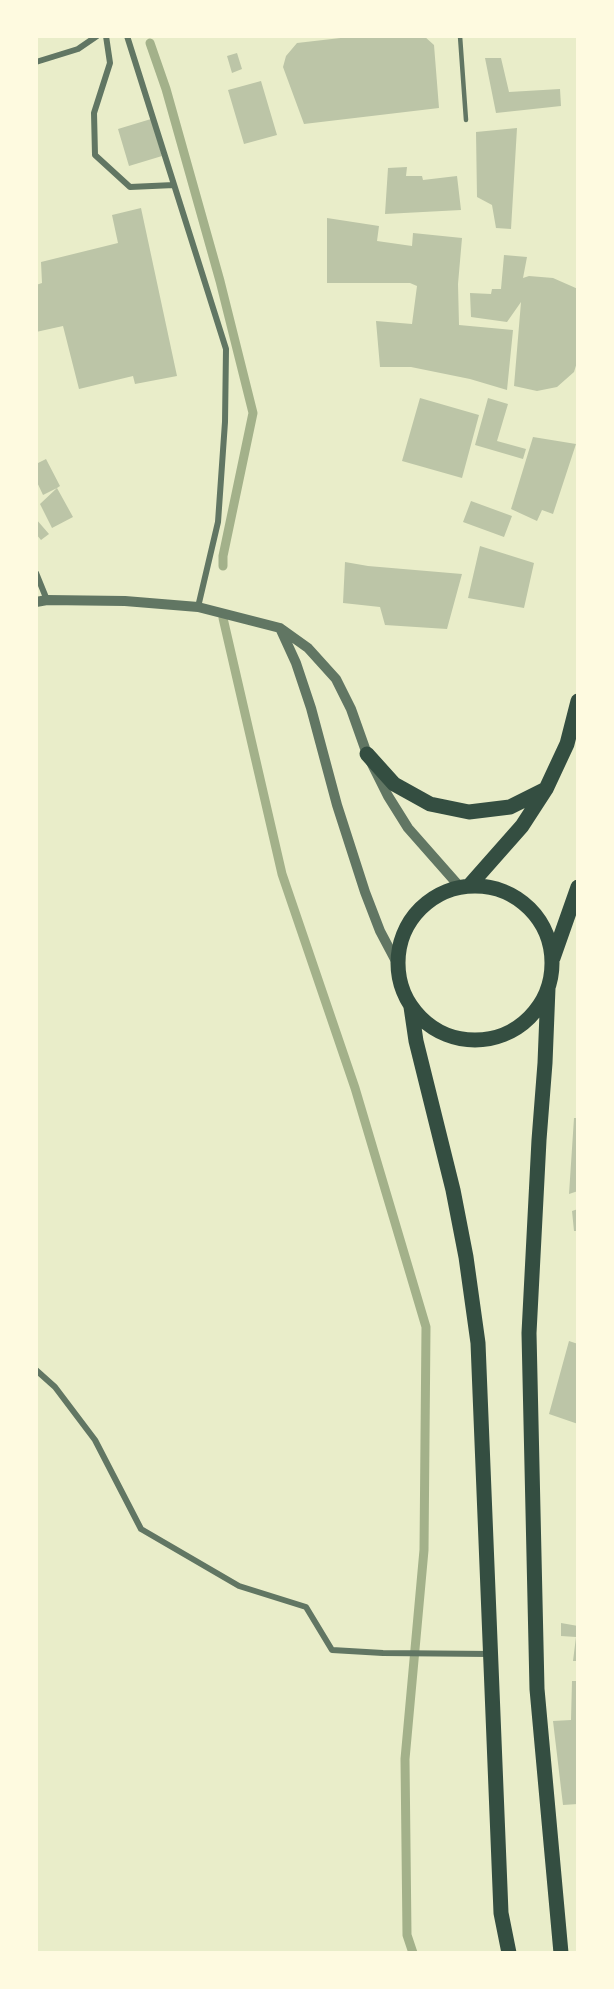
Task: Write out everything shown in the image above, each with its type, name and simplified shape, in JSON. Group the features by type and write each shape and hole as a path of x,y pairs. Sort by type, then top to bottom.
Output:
{"main road":[{"path":"465,887 522,826 546,789 567,744 578,701"},
{"path":"367,754 394,784 430,804 470,812 510,807 546,789"},
{"path":"509,1953 501,1913 478,1343 466,1257 453,1190 416,1041 411,1007 402,987 398,965 400,944 409,924 422,907 439,894 465,887 490,888 500,891 509,894 526,906 540,922 548,941 552,961"},
{"path":"561,1953 537,1689 529,1333 539,1140 546,1063 548,988 552,961 578,887"},
{"path":"411,1007 428,1024 450,1036 473,1040 497,1037 519,1026 536,1010 548,988"}],"street":[{"path":"36,62 78,49 97,36"},
{"path":"106,36 110,63 94,113 95,155 130,187 174,185"},
{"path":"127,36 226,349 224,442 218,522 198,607"},
{"path":"36,573 41,601 125,601 198,607 280,628 308,648 336,679 351,709 367,754 388,796 408,828 465,887"},
{"path":"280,628 296,663 311,708 337,805 365,892 380,931 398,965"},
{"path":"36,1370 54,1388 95,1440 141,1529 239,1586 306,1607 332,1650 492,1654"}],"lane":[{"path":"460,36 466,120"}],"building":[{"path":"358,36 424,36 434,45 439,108 304,124 283,67 286,56 297,43"},
{"path":"237,53 242,69 232,73 227,56"},
{"path":"485,58 501,58 509,92 560,89 561,106 496,113"},
{"path":"261,81 277,135 244,144 228,90"},
{"path":"151,119 162,156 129,166 118,129"},
{"path":"517,128 511,229 496,228 492,205 477,197 476,132"},
{"path":"407,167 406,176 422,176 423,180 457,176 461,210 385,214 388,168"},
{"path":"141,208 177,376 135,384 133,376 79,389 63,326 36,332 36,285 42,283 41,262 118,243 112,215"},
{"path":"327,218 379,226 377,241 412,246 413,233 462,238 458,284 459,325 513,330 507,390 470,379 411,367 380,367 376,321 412,324 417,286 410,283 327,283"},
{"path":"504,255 527,257 523,278 529,276 553,278 578,289 578,359 574,372 557,387 537,391 514,386 521,302 507,322 471,317 470,293 491,294 492,289 501,289"},
{"path":"420,398 479,415 462,478 402,461"},
{"path":"488,398 508,404 497,441 526,449 523,459 475,445"},
{"path":"533,437 576,444 553,514 542,510 537,521 511,509"},
{"path":"46,459 60,486 43,495 36,480 36,464"},
{"path":"57,488 73,517 52,528 40,504"},
{"path":"471,501 512,516 504,537 463,522"},
{"path":"36,519 49,534 41,540 36,534"},
{"path":"480,546 534,563 524,608 468,598"},
{"path":"345,562 462,574 447,629 385,625 380,607 343,603"},
{"path":"574,1118 578,1118 578,1191 569,1194"},
{"path":"578,1209 578,1231 574,1231 572,1211"},
{"path":"569,1341 578,1344 578,1424 549,1414"},
{"path":"561,1623 578,1626 578,1661 573,1661 576,1637 561,1636"},
{"path":"572,1681 578,1681 578,1804 563,1805 553,1721 571,1720"}],"waterway":[{"path":"150,43 166,89 220,281 253,413 223,556 223,566"},
{"path":"223,618 282,874 355,1088 426,1327 424,1550 405,1759 407,1935 413,1953"}]}
